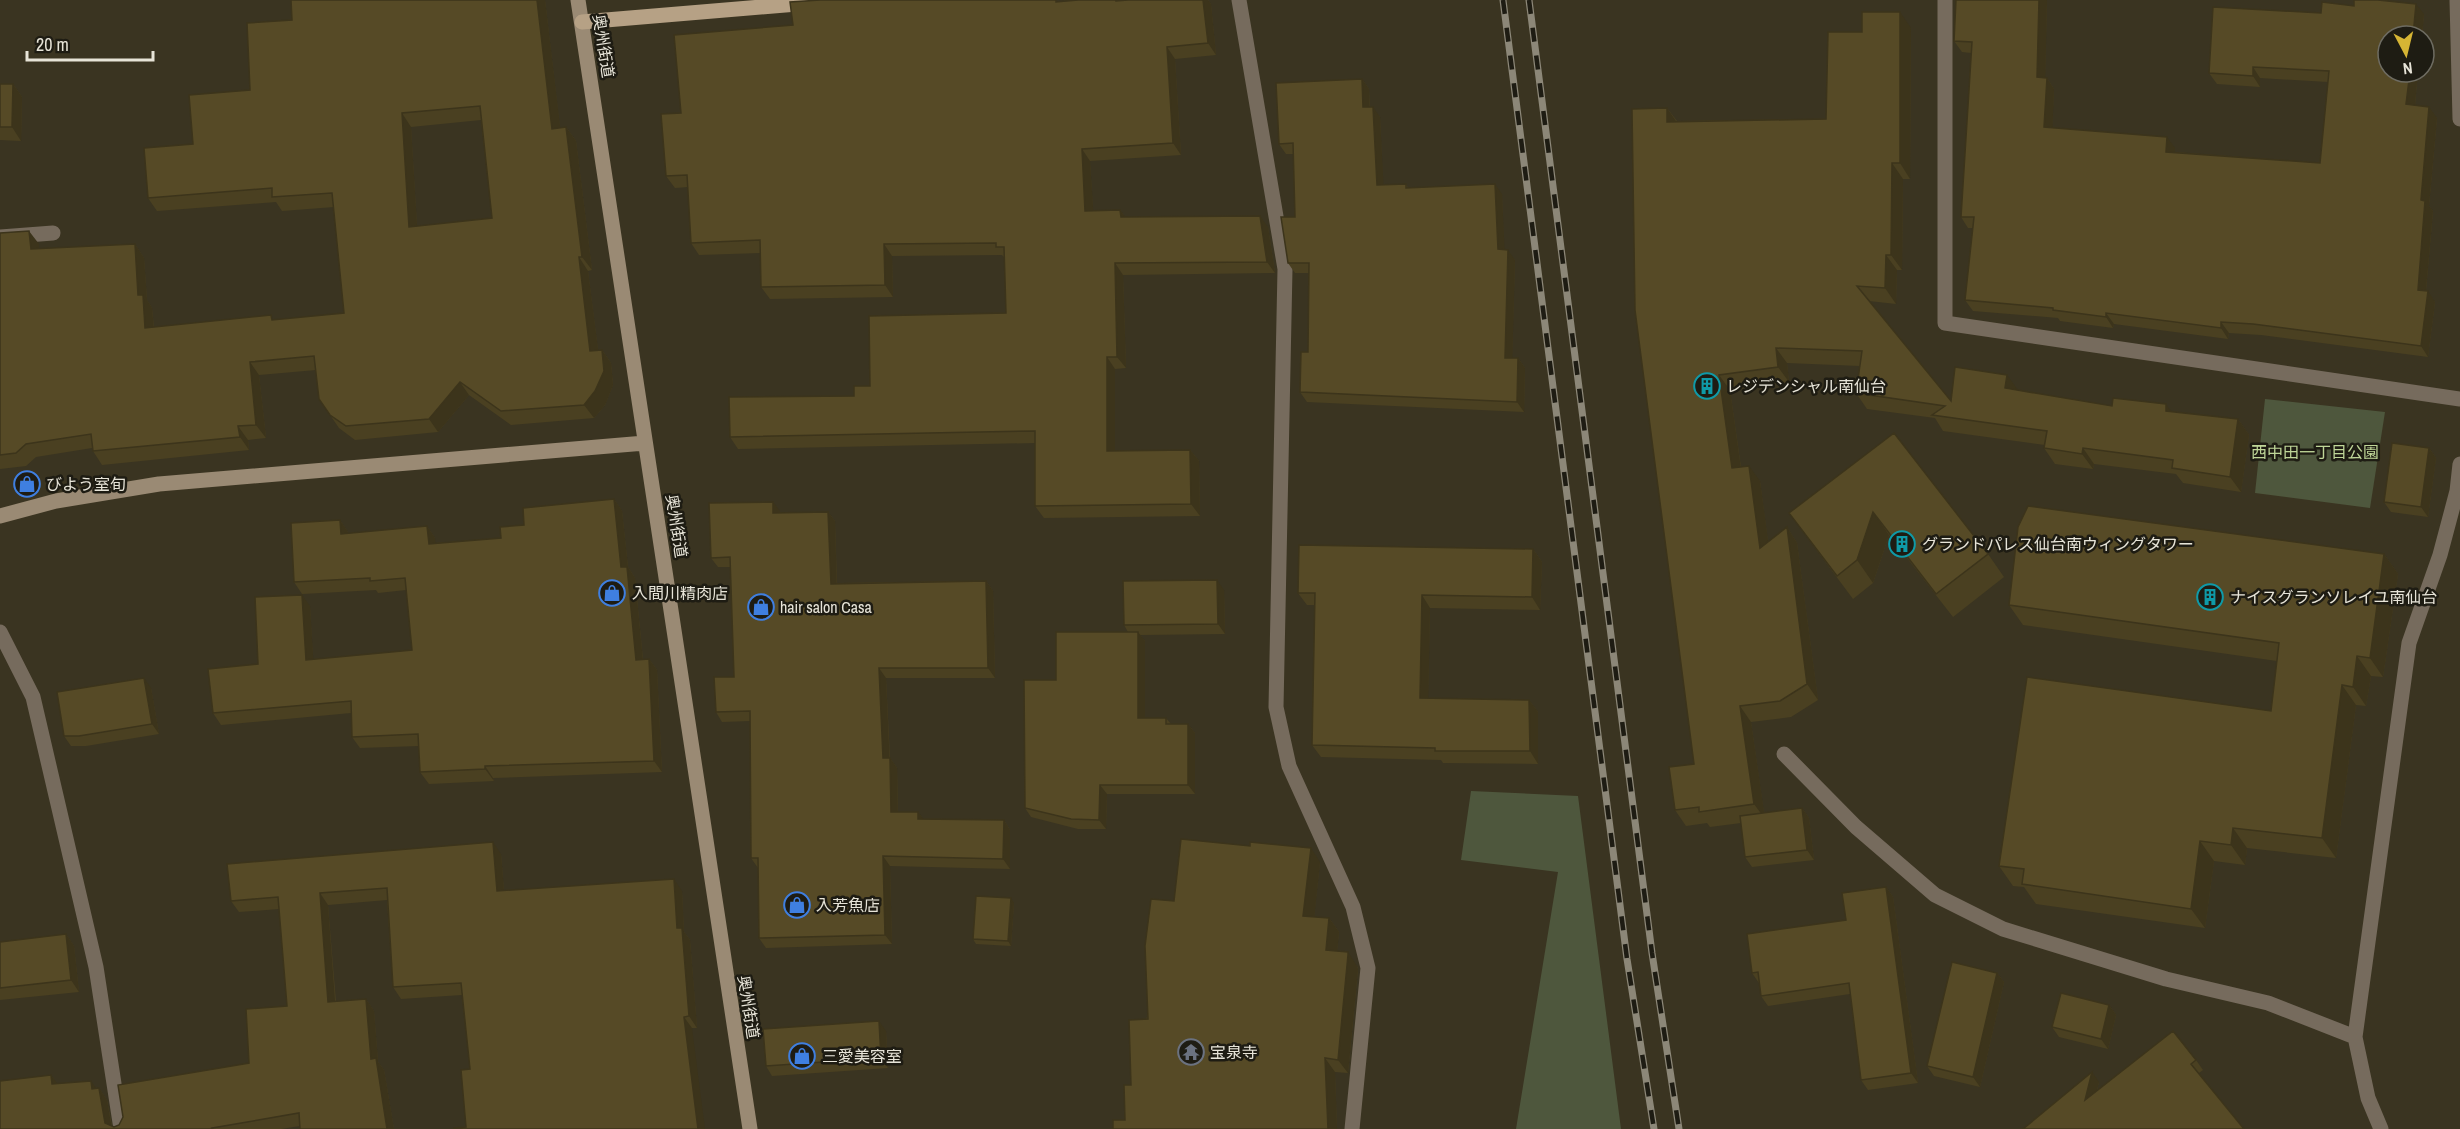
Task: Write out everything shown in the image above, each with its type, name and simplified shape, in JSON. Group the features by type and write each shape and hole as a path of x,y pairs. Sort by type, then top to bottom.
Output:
{"main road":[{"name":"奥州街道","path":"578,0 750,1129"},
{"path":"582,21 829,2"},
{"path":"0,516 56,501 159,484 645,443"}],"street":[{"path":"1239,0 1285,269 1276,707 1289,766 1353,907 1368,968 1352,1129"},
{"path":"1945,0 1945,323 2460,399"},
{"path":"2457,0 2460,119"},
{"path":"0,237 53,233"},
{"path":"2381,1129 2368,1098 2355,1037 2409,643 2440,555 2457,491 2460,464"},
{"path":"0,632 33,697 96,967 121,1129"},
{"path":"1784,754 1856,827 1935,895 2003,929 2166,980 2268,1004 2355,1037"}],"green space":[{"name":"西中田一丁目公園","path":"2265,399 2385,412 2370,508 2255,493"},
{"path":"1471,791 1578,796 1621,1129 1516,1129 1558,872 1461,860"}],"building":[{"path":"291,0 537,0 552,129 566,127 582,257 579,257 590,351 602,350 604,371 595,391 584,405 501,411 460,382 429,419 346,426 330,415 319,399 314,356 250,362 256,425 238,426 240,437 93,451 91,434 26,444 16,453 0,455 0,233 29,231 31,249 135,244 138,295 143,295 145,328 271,315 272,320 344,313 332,193 272,197 272,188 148,198 144,148 193,144 189,95 250,90 247,23 292,20","holes":["480,106 492,218 409,227 402,113"]},
{"path":"1056,0 1056,2 1203,0 1208,43 1167,47 1173,143 1082,149 1085,211 1120,210 1121,217 1260,216 1267,262 1115,263 1117,357 1107,357 1107,451 1190,450 1191,504 1035,506 1035,431 730,437 729,397 854,396 854,386 870,386 869,316 1006,313 1004,247 996,247 996,243 884,244 885,285 761,287 760,240 691,243 687,175 666,176 661,114 681,113 674,35 793,25 790,2"},
{"path":"1956,0 2039,0 2037,77 2047,78 2044,127 2167,137 2166,152 2320,163 2329,71 2253,67 2253,76 2209,73 2213,7 2321,13 2322,2 2354,6 2354,0 2416,4 2414,24 2376,24 2376,84 2408,84 2406,104 2429,107 2421,200 2425,201 2418,290 2428,291 2421,346 2253,324 2221,322 2221,328 2106,313 2106,317 2053,310 2053,308 1965,300 1974,217 1961,217 1972,42 1954,41"},
{"path":"1862,12 1900,12 1900,163 1892,163 1891,255 1886,255 1885,288 1857,286 1951,401 1955,367 2007,375 2005,388 2112,406 2113,398 2166,404 2166,411 2238,419 2230,477 2172,468 2173,460 2083,448 2082,454 2044,448 2047,431 1932,415 1945,406 1856,393 1862,351 1776,348 1778,367 1719,375 1732,468 1749,466 1760,548 1787,527 1807,684 1780,701 1740,706 1754,804 1699,812 1699,807 1675,810 1669,767 1694,764 1635,310 1632,109 1667,108 1667,122 1826,119 1828,32 1862,32"},
{"path":"1362,79 1363,107 1373,107 1377,185 1406,184 1406,188 1495,184 1498,249 1508,250 1505,358 1518,358 1517,402 1300,392 1301,352 1308,352 1309,263 1288,263 1281,217 1295,217 1293,143 1279,144 1276,83"},
{"path":"0,84 13,84 12,127 0,127"},
{"name":"グランドパレス仙台南ウィングタワー","path":"1894,433 1988,554 1936,594 1873,512 1857,560 1837,576 1789,513"},
{"path":"2392,443 2429,448 2421,507 2384,502"},
{"path":"614,499 621,567 627,567 636,660 649,659 654,761 485,766 485,769 420,772 418,734 352,737 351,701 213,713 208,669 258,664 255,597 302,595 306,660 412,650 405,578 294,582 291,523 340,520 341,534 427,526 429,544 501,538 500,527 524,525 523,508"},
{"path":"773,502 773,513 828,512 831,584 986,581 988,668 879,668 883,758 890,758 891,812 918,812 918,819 1004,820 1003,859 883,856 885,935 759,938 758,858 751,858 750,711 716,712 714,677 734,677 730,557 711,558 709,503"},
{"path":"2028,506 2384,554 2370,658 2357,656 2353,687 2342,685 2322,838 2233,828 2231,845 2200,841 2191,909 2022,884 2024,869 1999,866 2027,677 2271,711 2279,643 2009,605 2018,527"},
{"path":"1299,545 1533,549 1532,597 1422,595 1420,698 1529,700 1530,751 1435,751 1435,748 1312,745 1315,593 1298,593"},
{"path":"1217,580 1218,624 1124,625 1123,581"},
{"path":"1056,632 1138,632 1138,718 1166,718 1166,724 1188,724 1188,785 1100,785 1099,820 1071,819 1025,808 1024,680 1056,680"},
{"path":"144,678 152,724 79,736 64,736 57,692"},
{"path":"1802,808 1807,850 1745,857 1740,816"},
{"path":"1181,839 1250,846 1250,842 1311,848 1303,916 1329,918 1326,950 1348,952 1338,1060 1325,1058 1328,1129 1113,1129 1113,1120 1125,1120 1124,1085 1131,1085 1129,1020 1148,1019 1145,946 1151,899 1174,901"},
{"path":"493,842 497,891 674,879 677,928 682,928 689,1016 684,1017 698,1129 454,1129 466,1127 461,1070 470,1069 461,983 393,987 387,888 320,893 328,1002 366,999 371,1059 376,1058 387,1129 300,1129 299,1113 213,1129 0,1129 0,1081 51,1075 52,1084 91,1081 92,1089 99,1088 105,1123 114,1127 119,1125 123,1117 118,1085 249,1063 246,1009 287,1006 278,897 231,901 227,864"},
{"path":"1886,887 1911,1073 1861,1080 1849,983 1761,996 1758,972 1752,973 1747,934 1846,920 1842,893"},
{"path":"976,896 1011,898 1008,941 973,939"},
{"path":"66,934 71,980 0,988 0,942"},
{"path":"1952,962 1997,973 1973,1077 1927,1066"},
{"path":"2061,993 2109,1005 2101,1039 2052,1027"},
{"path":"879,1021 881,1058 766,1066 763,1029"},
{"path":"2173,1031 2196,1060 2191,1064 2244,1129 2023,1129 2092,1072 2085,1100"}],"railway":[{"path":"1503,0 1627,959 1654,1129"},
{"path":"1529,0 1652,953 1679,1129"}],"place":[{"name":"レジデンシャル南仙台","path":"1707,386"},
{"name":"びよう室旬","path":"27,484"},
{"name":"グランドパレス仙台南ウィングタワー","path":"1902,544"},
{"name":"入間川精肉店","path":"612,593"},
{"name":"ナイスグランソレイユ南仙台","path":"2210,597"},
{"name":"hair salon Casa","path":"761,607"},
{"name":"入芳魚店","path":"797,905"},
{"name":"宝泉寺","path":"1191,1052"},
{"name":"三愛美容室","path":"802,1056"}]}
